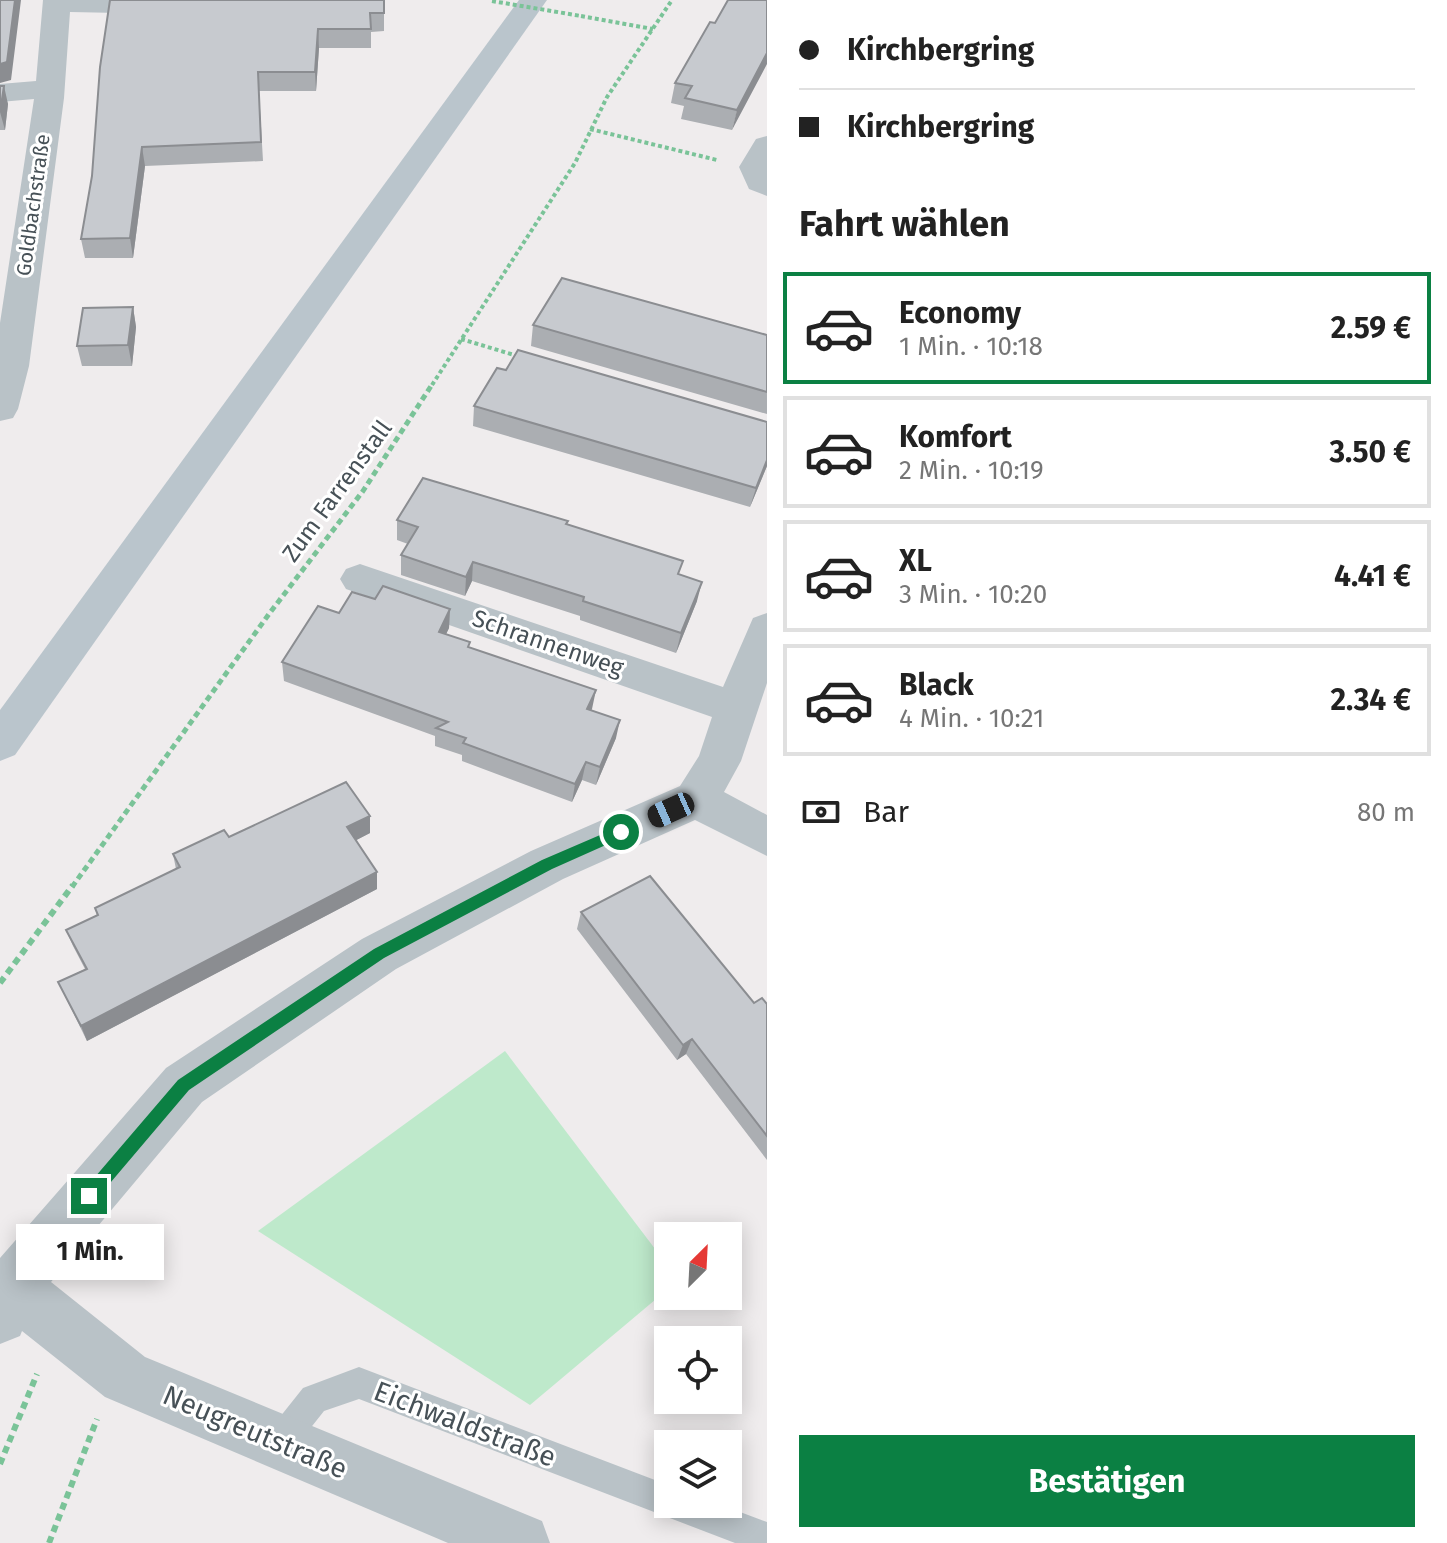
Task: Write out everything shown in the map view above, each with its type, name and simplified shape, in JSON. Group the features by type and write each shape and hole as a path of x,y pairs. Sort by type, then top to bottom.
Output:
{"main road":[{"path":"0,743 533,0"}],"street":[{"path":"57,2 198,6"},
{"name":"Goldbachstraße","path":"0,409 11,366 49,89 57,2"},
{"path":"0,93 49,89"},
{"name":"Schrannenweg","path":"360,579 736,708"},
{"path":"6,1300 184,1085 379,954 547,865 696,799 719,761 767,629"},
{"path":"696,799 767,837"},
{"name":"Neugreutstraße","path":"6,1300 57,1325 125,1377 520,1543"}],"lane":[{"name":"Eichwaldstraße","path":"279,1443 314,1399 359,1383 654,1496"},
{"path":"712,1518 767,1539"}],"path":[{"name":"Zum Farrenstall","path":"0,983 159,770 269,614 363,491 575,163 607,97 672,0"},
{"path":"492,1 653,29"},
{"path":"590,129 763,166"},
{"path":"461,339 521,357"},
{"path":"0,1464 57,1325"},
{"path":"49,1543 116,1370"}],"green space":[{"path":"505,1051 654,1248 654,1301 530,1405 258,1231"}],"building":[{"path":"0,0 15,0 7,62 0,64"},
{"path":"110,0 384,0 384,13 370,13 371,29 318,29 315,72 258,72 261,142 142,147 130,238 81,239 92,176 100,67"},
{"path":"728,0 767,0 767,53 737,110 685,98 692,86 675,83 710,22 715,23"},
{"path":"0,86 4,86 0,112"},
{"path":"562,278 767,335 767,392 533,325"},
{"path":"133,307 128,345 77,346 83,308"},
{"path":"518,350 767,422 767,460 756,488 474,406 497,368 506,370"},
{"path":"423,478 568,521 566,524 683,561 678,574 702,582 681,633 583,601 584,597 473,562 466,577 401,555 418,527 397,520"},
{"path":"383,586 450,609 439,632 470,642 468,647 596,690 587,709 620,720 600,767 586,762 575,784 463,743 466,738 436,728 448,722 282,662 318,606 339,613 352,592 375,599"},
{"path":"346,782 370,816 347,827 377,872 81,1026 58,982 87,969 66,930 98,915 95,908 180,867 173,854 224,830 229,837"},
{"path":"650,876 754,1003 762,998 767,1004 767,1136 692,1039 683,1045 581,912"}],"route":[{"path":"89,1196 184,1085 379,954 547,865 621,832"}]}
